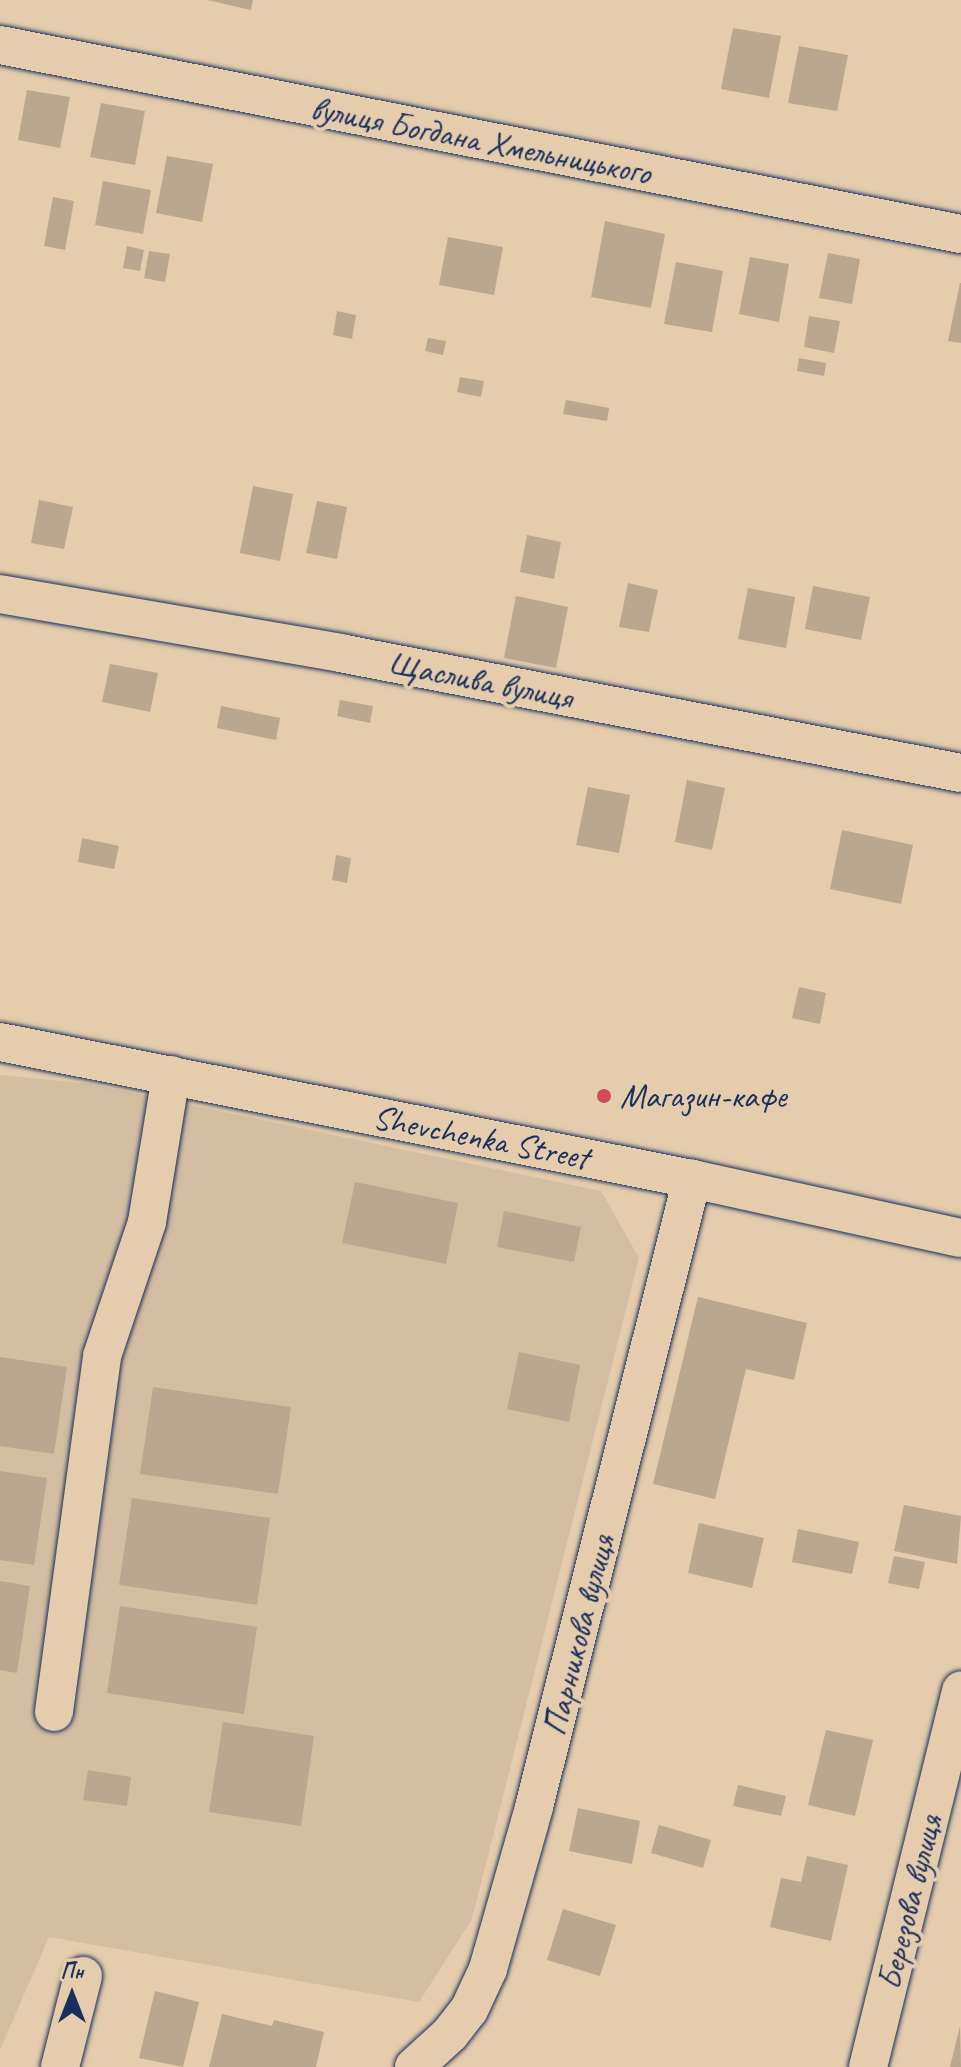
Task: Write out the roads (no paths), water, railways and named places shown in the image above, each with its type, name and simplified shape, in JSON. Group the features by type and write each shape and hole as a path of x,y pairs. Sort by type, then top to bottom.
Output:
{"street":[{"name":"вулиця Богдана Хмельницького","path":"0,45 961,234"},
{"name":"Щаслива вулиця","path":"0,594 340,653 961,773"},
{"name":"Shevchenka Street","path":"0,1042 692,1179 961,1238"},
{"path":"54,1712 102,1356 147,1222 171,1075"},
{"name":"Парникова вулиця","path":"414,2067 450,2034 469,2010 488,1969 534,1807 692,1179"},
{"name":"Березова вулиця","path":"868,2067 961,1690"},
{"path":"60,2067 83,1976"}],"place":[{"name":"Магазин-кафе","path":"604,1096"}]}
